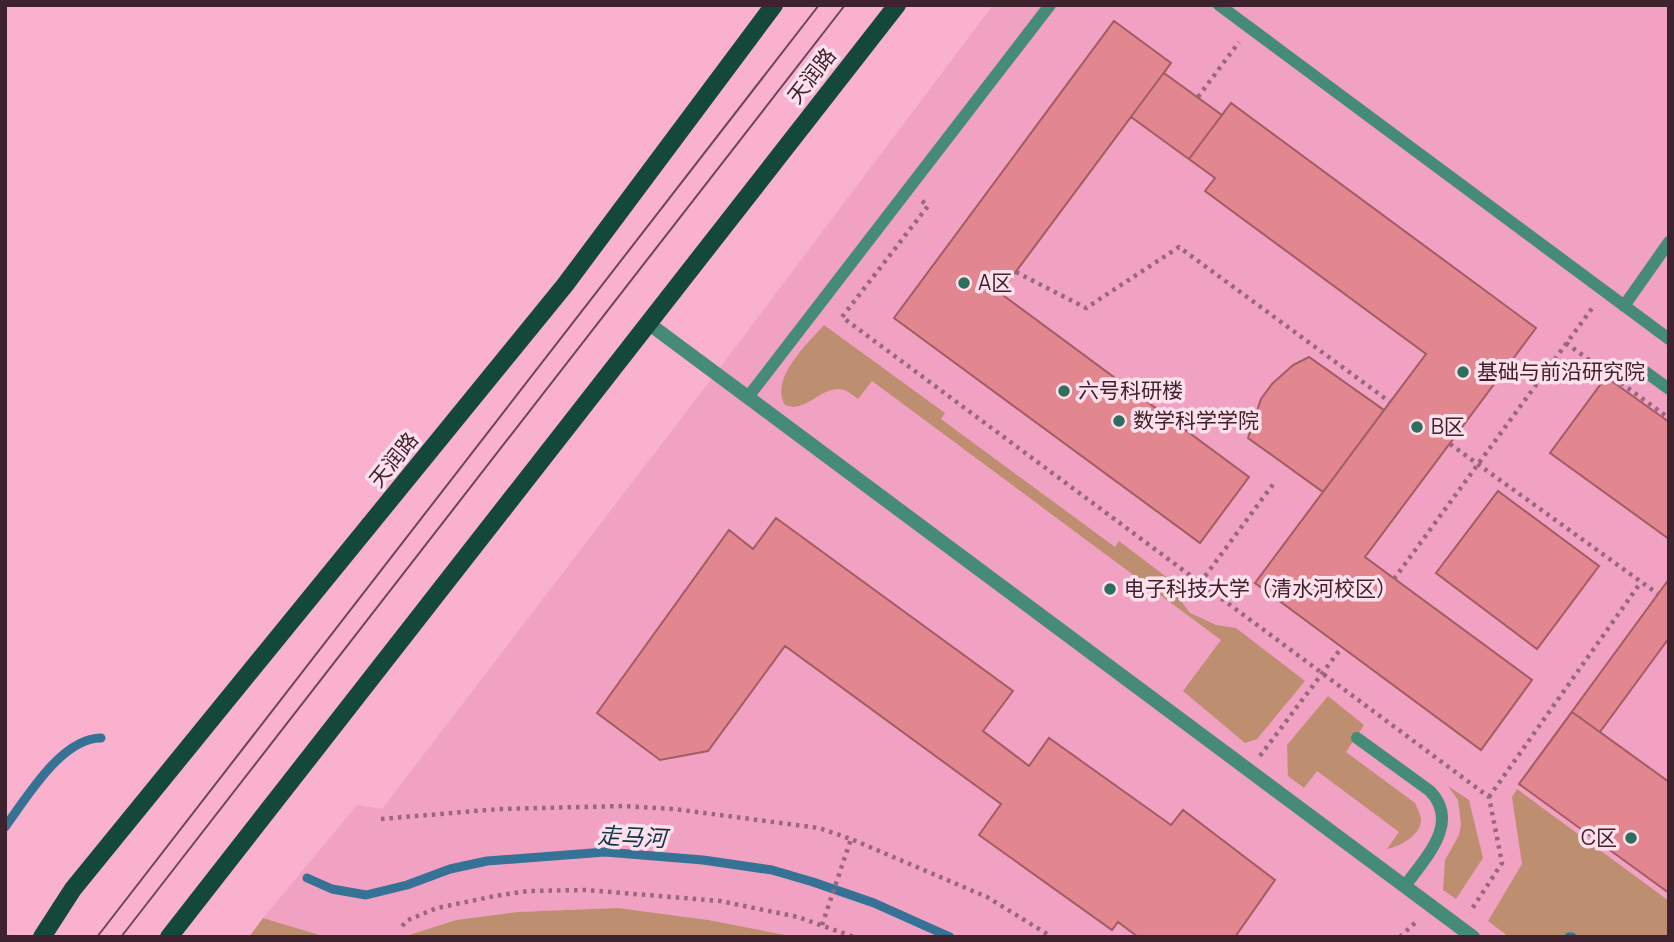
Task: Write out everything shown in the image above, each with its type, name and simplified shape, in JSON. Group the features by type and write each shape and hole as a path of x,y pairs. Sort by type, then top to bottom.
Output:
{"main road":[{"name":"天润路","path":"42,937 73,888 565,285 774,5"},
{"name":"天润路","path":"169,937 897,5"}],"street":[{"path":"648,323 1467,932"}],"lane":[{"path":"748,397 1050,5"},
{"path":"1219,5 1669,339"},
{"path":"1624,306 1669,242"},
{"path":"1636,365 1669,389"},
{"path":"1357,738 1430,791 1439,801 1443,814 1435,844 1405,886"}],"path":[{"path":"1198,97 1249,28"},
{"path":"908,190 928,206 842,317 1489,797 1502,863 1467,932"},
{"path":"1016,272 1087,308 1179,247 1390,402"},
{"path":"1394,579 1603,292"},
{"path":"1566,343 1669,418"},
{"path":"1450,444 1658,594"},
{"path":"1200,583 1274,483"},
{"path":"1489,797 1641,582"},
{"path":"1250,770 1342,647"},
{"path":"381,819 499,808 624,806 674,808 819,828 851,838 987,897 1052,937"},
{"path":"822,925 851,838"},
{"path":"402,926 408,920 437,908 528,891 586,890 720,901 798,917 854,937"}],"shaded area":[{"name":"电子科技大学（清水河校区）","path":"993,5 1669,5 1669,937 796,937 708,920 618,908 517,912 456,920 403,937 326,937 263,918 357,805 382,809 716,373"},
{"path":"824,325 945,413 941,419 1115,547 1119,541 1177,585 1179,598 1190,613 1216,625 1236,628 1305,681 1257,739 1245,743 1183,691 1221,640 872,381 858,399 846,391 836,389 801,405 785,405 781,395 786,373 800,351"},
{"path":"1328,696 1364,725 1346,752 1415,803 1421,818 1420,825 1413,835 1397,846 1387,849 1399,832 1317,771 1304,788 1288,776 1287,745"},
{"path":"1448,786 1469,800 1483,858 1456,899 1443,890 1445,860 1459,835 1461,824 1458,800"},
{"path":"1517,789 1669,901 1669,937 1509,937 1488,921 1522,864 1512,797"},
{"path":"618,908 708,920 796,937 403,937 456,920 517,912"},
{"path":"263,918 326,937 249,937"}],"building":[{"name":"六号科研楼","path":"1114,21 1171,63 1164,73 1222,115 1231,103 1536,328 1365,557 1532,680 1481,750 1255,583 1323,492 1248,438 1261,399 1272,384 1293,365 1309,357 1384,410 1426,354 1205,191 1215,178 1131,117 1000,293 1249,477 1200,543 894,318"},
{"name":"六号科研楼","path":"1114,21 1171,63 1164,73 1222,115 1231,103 1536,328 1365,557 1532,680 1481,750 1255,583 1426,354 1205,191 1215,178 1131,117 1000,293 1249,477 1200,543 894,318"},
{"name":"A区","path":"1114,21 1171,63 1000,293 1249,477 1200,543 894,318"},
{"name":"B区","path":"1231,103 1536,328 1365,557 1532,680 1481,750 1255,583 1426,354 1205,191 1215,178 1189,159"},
{"path":"1309,357 1384,410 1323,492 1248,438 1261,399 1272,384 1293,365"},
{"path":"1606,377 1669,422 1669,539 1550,453"},
{"path":"1606,377 1669,422 1669,539 1550,453"},
{"path":"1606,377 1669,422 1669,539 1550,453"},
{"path":"1498,491 1599,566 1537,649 1436,573"},
{"path":"1498,491 1599,566 1537,649 1436,573"},
{"path":"776,518 1013,691 983,731 1029,766 1049,738 1171,825 1183,810 1275,880 1235,937 1138,937 1118,922 1112,930 979,835 1001,804 785,646 708,751 660,760 597,713 729,530 753,549"},
{"name":"C区","path":"1669,579 1669,638 1600,732 1669,782 1669,893 1519,784"},
{"name":"C区","path":"1669,579 1669,638 1600,732 1669,782 1669,893 1519,784"},
{"name":"C区","path":"1572,712 1669,782 1669,893 1519,784"}],"waterway":[{"name":"走马河","path":"5,827 34,787 59,759 72,748 101,738"},
{"name":"走马河","path":"307,878 332,889 366,895 407,885 450,869 487,861 605,852 703,860 772,870 813,882 874,903 950,937"}],"tram line":[{"path":"97,937 819,5"},
{"path":"121,937 845,5"}],"place":[{"name":"A区","path":"964,283"},
{"name":"基础与前沿研究院","path":"1463,372"},
{"name":"六号科研楼","path":"1064,391"},
{"name":"数学科学学院","path":"1119,421"},
{"name":"B区","path":"1417,427"},
{"name":"电子科技大学（清水河校区）","path":"1110,589"},
{"name":"C区","path":"1631,838"}]}
